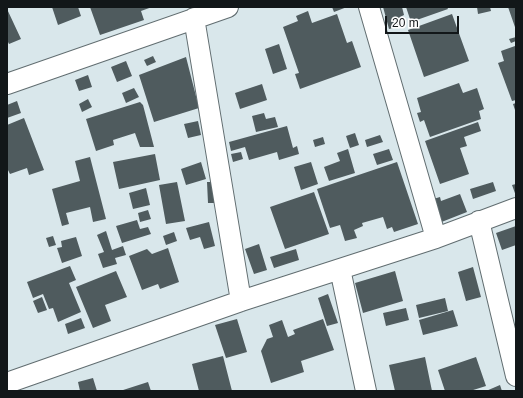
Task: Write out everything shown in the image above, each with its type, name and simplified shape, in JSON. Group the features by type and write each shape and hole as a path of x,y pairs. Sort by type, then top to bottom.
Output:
{"street":[{"path":"7,84 228,7"},
{"path":"369,7 436,238"},
{"path":"194,18 241,301"},
{"path":"7,383 241,301 436,238 516,208"},
{"path":"479,221 516,376"},
{"path":"340,269 366,391"}],"building":[{"path":"52,7 78,7 81,16 58,25"},
{"path":"90,7 152,7 141,11 144,20 100,35"},
{"path":"332,7 347,7 334,12"},
{"path":"383,7 402,7 404,15 400,17 402,26 389,29"},
{"path":"406,7 447,7 448,9 411,22"},
{"path":"477,7 490,7 491,11 478,14"},
{"path":"508,7 516,7 516,30"},
{"path":"7,9 21,39 9,44 7,40"},
{"path":"308,11 312,23 337,14 347,43 352,41 361,67 300,89 295,74 299,73 283,27 298,21 296,16"},
{"path":"452,14 469,61 424,77 408,30"},
{"path":"516,37 516,41 511,43 509,39"},
{"path":"279,44 287,69 273,74 265,49"},
{"path":"515,46 516,100 512,101 498,63 504,61 501,51"},
{"path":"153,56 156,62 147,66 144,60"},
{"path":"186,57 199,108 154,122 139,75"},
{"path":"126,61 132,76 117,82 111,67"},
{"path":"88,75 92,87 79,91 75,80"},
{"path":"459,83 463,93 477,88 484,109 479,111 481,119 430,137 424,120 420,122 417,113 421,112 417,98"},
{"path":"262,84 267,100 240,109 235,93"},
{"path":"134,88 139,97 126,103 122,93"},
{"path":"88,99 92,107 82,112 79,104"},
{"path":"17,101 21,113 7,118 7,105"},
{"path":"140,102 143,105 154,147 140,147 135,133 113,140 114,145 96,151 86,119"},
{"path":"516,103 516,113 513,104"},
{"path":"264,113 266,119 275,117 278,127 256,132 252,116"},
{"path":"24,118 44,170 29,175 27,168 10,174 7,168 7,125"},
{"path":"198,121 201,135 188,138 184,124"},
{"path":"478,122 481,131 464,137 467,146 460,148 469,174 440,184 425,141"},
{"path":"287,126 293,148 297,146 299,154 279,160 277,152 249,160 245,147 231,151 229,142"},
{"path":"355,133 359,145 350,148 346,136"},
{"path":"380,135 383,142 367,147 365,140"},
{"path":"323,137 325,144 315,147 313,140"},
{"path":"348,149 355,173 329,181 324,167 340,161 337,153"},
{"path":"389,149 393,160 377,165 373,154"},
{"path":"241,152 243,159 233,162 231,154"},
{"path":"155,154 160,180 119,189 113,162"},
{"path":"90,157 106,219 93,222 90,207 66,213 69,224 62,226 52,189 80,181 75,161"},
{"path":"201,162 206,179 186,185 181,169"},
{"path":"311,162 318,184 301,190 294,167"},
{"path":"397,162 418,224 394,232 392,227 387,229 383,217 362,223 363,226 354,230 357,238 345,241 340,225 330,228 317,189"},
{"path":"177,182 185,221 166,224 159,185"},
{"path":"207,182 214,182 215,203 208,203"},
{"path":"493,182 496,191 473,199 470,189"},
{"path":"516,184 516,196 512,185"},
{"path":"146,188 150,205 133,209 129,193"},
{"path":"314,192 329,234 285,249 270,207"},
{"path":"460,194 467,212 439,223 430,200 440,197 441,201"},
{"path":"148,210 151,219 140,222 138,213"},
{"path":"137,220 140,229 148,227 151,234 122,243 116,226"},
{"path":"209,222 215,246 204,249 200,237 190,240 186,228"},
{"path":"516,226 516,245 502,250 496,233"},
{"path":"106,231 112,250 123,246 126,255 115,258 117,264 103,268 98,254 104,252 97,235"},
{"path":"174,232 177,241 166,245 163,236"},
{"path":"53,236 56,245 49,247 46,238"},
{"path":"76,237 82,256 62,263 57,248 62,247 61,241"},
{"path":"259,244 267,270 254,274 245,249"},
{"path":"168,248 179,282 160,289 158,284 142,290 129,256 147,249 152,254"},
{"path":"296,249 299,260 274,268 270,257"},
{"path":"70,266 76,280 69,283 81,312 58,322 53,308 49,309 43,294 33,298 27,282"},
{"path":"473,267 481,297 466,301 458,272"},
{"path":"116,271 127,297 105,305 111,321 93,328 76,287"},
{"path":"395,271 403,301 363,313 355,283"},
{"path":"328,294 338,323 327,326 318,298"},
{"path":"42,297 47,310 38,313 33,301"},
{"path":"445,298 448,311 419,318 416,305"},
{"path":"406,308 409,320 386,326 383,313"},
{"path":"453,310 458,326 423,335 419,320"},
{"path":"81,318 85,328 68,334 65,324"},
{"path":"237,319 247,352 226,358 215,325"},
{"path":"323,319 334,350 301,361 304,372 271,383 261,351 267,339 273,337 269,325 282,320 288,337 295,334 293,330"},
{"path":"223,356 232,391 199,391 192,364"},
{"path":"425,357 432,391 395,391 389,365"},
{"path":"476,357 486,386 470,391 445,391 438,370"},
{"path":"93,378 97,391 80,391 78,382"},
{"path":"148,382 151,391 120,391"},
{"path":"500,385 502,391 486,391"}]}
